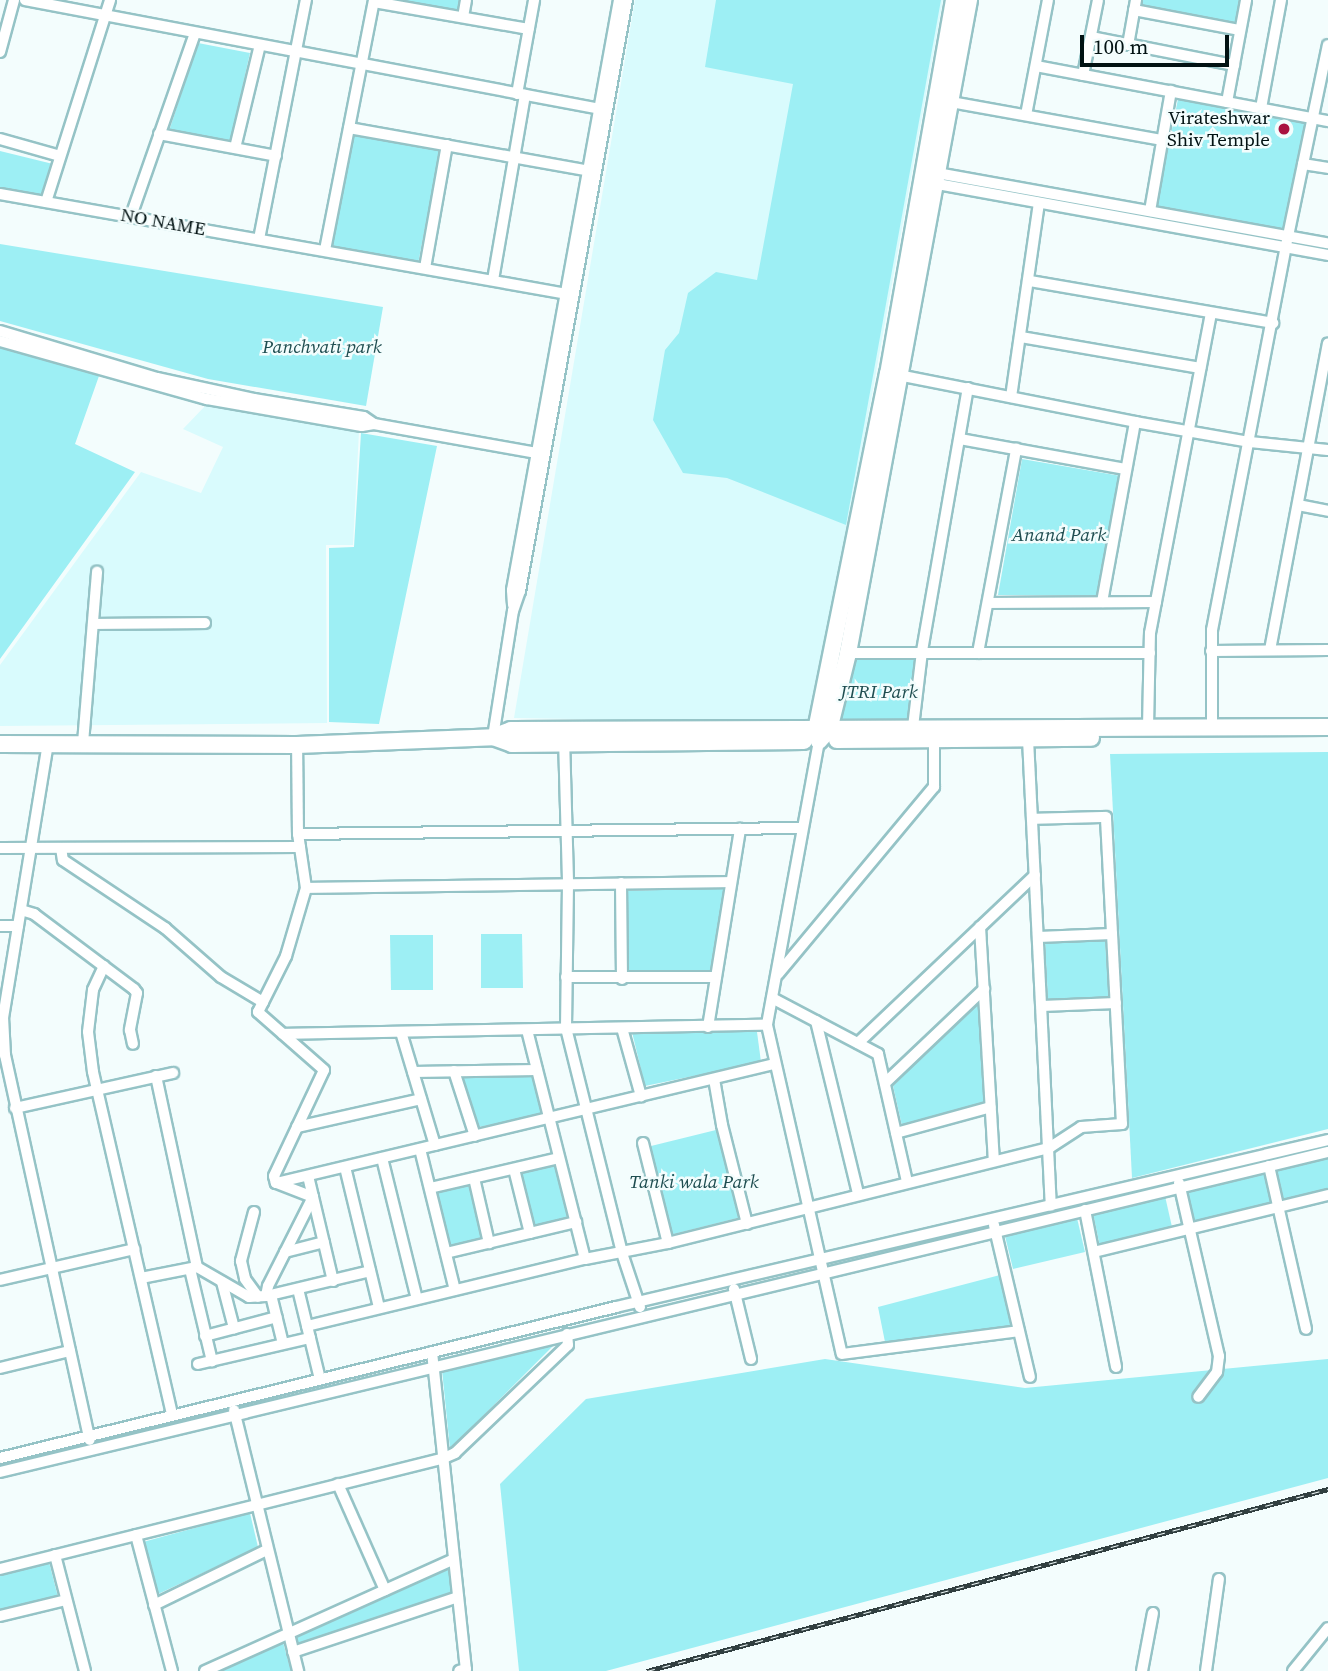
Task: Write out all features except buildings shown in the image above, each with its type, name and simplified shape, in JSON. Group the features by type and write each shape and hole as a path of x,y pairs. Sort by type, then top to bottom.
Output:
{"street":[{"path":"0,52 14,0"},
{"path":"24,0 600,109"},
{"path":"46,202 110,0"},
{"path":"259,239 306,0"},
{"path":"463,17 466,0"},
{"path":"492,280 514,157 534,0"},
{"path":"592,171 619,0"},
{"path":"493,737 592,171 627,0"},
{"path":"932,179 954,0"},
{"path":"970,0 802,828 767,1026 842,1354 1019,1331"},
{"path":"1026,115 1048,0"},
{"path":"1083,75 1098,0"},
{"path":"1227,102 1246,0"},
{"path":"1261,108 1282,0"},
{"path":"325,250 374,1 529,29"},
{"path":"1128,45 1135,5 1240,30"},
{"path":"131,216 195,33"},
{"path":"1091,37 1234,65"},
{"path":"1212,728 1212,630 1273,323 1287,236 1328,45"},
{"path":"235,148 260,46"},
{"path":"1036,66 1328,121"},
{"path":"1150,211 1171,91"},
{"path":"951,102 1163,140"},
{"path":"349,128 592,171"},
{"path":"159,134 276,156"},
{"path":"0,139 60,156"},
{"path":"425,268 447,145"},
{"path":"1303,164 1328,168"},
{"path":"932,179 1039,203 1328,255"},
{"path":"932,179 1150,211 1328,243"},
{"name":"NO NAME","path":"0,194 570,295"},
{"path":"1011,397 1030,281 1039,203"},
{"path":"1217,223 1233,239"},
{"path":"1030,281 1273,323"},
{"path":"1148,727 1150,653 1156,602 1211,314"},
{"path":"0,331 157,377 254,399 364,417 374,424"},
{"path":"1021,337 1200,369"},
{"path":"0,341 207,399 362,426 374,424 541,454"},
{"path":"1270,650 1309,447 1324,390 1328,343"},
{"path":"894,374 1135,422 1250,442 1328,450"},
{"path":"821,734 848,653 894,374"},
{"path":"913,727 922,651 968,388"},
{"path":"1102,602 1135,422"},
{"path":"960,439 1125,469"},
{"path":"978,653 1016,449"},
{"path":"1298,505 1328,510"},
{"path":"83,743 97,572"},
{"path":"988,603 1156,602"},
{"path":"93,624 205,624"},
{"path":"1212,651 1328,649"},
{"path":"848,653 1150,653"},
{"path":"821,734 913,727 1328,727"},
{"path":"0,744 297,745 493,737 512,744 564,736 821,734 934,740 1328,737"},
{"path":"564,736 568,884 566,1028 622,1253 642,1316"},
{"path":"1028,739 1051,1205"},
{"path":"776,976 934,787 934,740"},
{"path":"48,743 4,1017 2,1044 92,1449"},
{"path":"276,1183 274,1175 324,1070 258,1012 286,956 306,888 298,834 297,745"},
{"path":"307,1326 585,1259 668,1243 807,1209 858,1193 1049,1148 1081,1127 1122,1124 1106,817 1032,819"},
{"path":"298,834 802,828"},
{"path":"708,1027 740,829"},
{"path":"0,848 300,847"},
{"path":"61,848 63,860 165,928 221,977 263,1002"},
{"path":"858,1043 1035,875"},
{"path":"306,888 731,882"},
{"path":"621,884 622,979"},
{"path":"21,910 34,914 136,992 130,1030 134,1044"},
{"path":"0,926 18,926"},
{"path":"980,927 994,1161"},
{"path":"1038,937 1112,934"},
{"path":"104,966 93,990 88,1032 97,1089 172,1415"},
{"path":"566,977 716,977"},
{"path":"885,1083 984,989"},
{"path":"772,998 878,1054 907,1182"},
{"path":"1042,1006 1116,1003"},
{"path":"816,1021 858,1193"},
{"path":"283,1034 767,1026"},
{"path":"622,1028 641,1096"},
{"path":"527,1030 585,1259"},
{"path":"401,1032 435,1145"},
{"path":"276,1183 774,1064"},
{"path":"413,1072 537,1070"},
{"path":"454,1071 475,1136"},
{"path":"15,1108 173,1073"},
{"path":"156,1076 212,1361"},
{"path":"714,1079 722,1125 747,1224"},
{"path":"297,1127 421,1099"},
{"path":"896,1133 991,1107"},
{"path":"0,1472 1085,1210 1328,1140"},
{"path":"643,1143 668,1243"},
{"path":"419,1149 456,1290"},
{"path":"0,1458 639,1301 1051,1205 1269,1166 1328,1152"},
{"path":"382,1158 417,1299"},
{"path":"430,1188 559,1158"},
{"path":"1269,1166 1306,1329"},
{"path":"345,1167 379,1308"},
{"path":"514,1169 530,1233"},
{"path":"308,1175 333,1280"},
{"path":"474,1178 489,1243"},
{"path":"1178,1182 1219,1356 1217,1372 1198,1397"},
{"path":"276,1183 313,1197"},
{"path":"1094,1252 1328,1195"},
{"path":"265,1296 313,1197"},
{"path":"1085,1210 1116,1367"},
{"path":"254,1212 241,1261 245,1279 265,1296 277,1317 283,1344"},
{"path":"993,1219 1030,1377"},
{"path":"446,1253 576,1222"},
{"path":"285,1252 324,1242"},
{"path":"0,1280 134,1249"},
{"path":"141,1278 194,1268 249,1297 298,1289 370,1271"},
{"path":"732,1280 751,1359"},
{"path":"222,1282 234,1328"},
{"path":"298,1289 320,1379"},
{"path":"205,1336 277,1317"},
{"path":"0,1569 443,1458 455,1453 568,1345 566,1334"},
{"path":"198,1364 310,1338"},
{"path":"0,1368 70,1351"},
{"path":"432,1352 466,1669 459,1671"},
{"path":"232,1401 255,1505 298,1671"},
{"path":"338,1485 385,1590"},
{"path":"135,1535 172,1671"},
{"path":"154,1605 267,1550"},
{"path":"55,1555 85,1671"},
{"path":"205,1671 454,1559"},
{"path":"1206,1671 1219,1579"},
{"path":"293,1652 458,1597"},
{"path":"0,1616 66,1600"},
{"path":"1142,1671 1153,1613"},
{"path":"1293,1671 1328,1628"}],"shaded area":[{"path":"635,0 943,0 813,723 514,718"},
{"path":"206,405 359,432 353,545 326,545 327,723 0,726 0,665 141,472 201,493 223,447 183,429"}],"green space":[{"path":"397,0 460,0 458,11"},
{"path":"716,0 941,0 846,525 727,478 683,473 653,420 665,350 679,333 688,293 716,272 757,280 793,84 705,67"},
{"path":"1140,0 1244,0 1239,28 1138,8"},
{"path":"198,43 250,53 230,143 169,131"},
{"path":"1178,99 1306,123 1284,231 1156,208"},
{"path":"352,133 440,150 418,264 330,247"},
{"path":"0,151 53,164 42,196 0,189"},
{"name":"Panchvati park","path":"0,244 383,307 366,406 208,379 0,321"},
{"path":"0,347 99,376 75,444 135,472 0,659"},
{"path":"361,433 437,446 379,724 329,722 329,548 354,547"},
{"name":"Anand Park","path":"1022,459 1121,476 1100,595 998,595"},
{"name":"JTRI Park","path":"918,655 908,730 838,729 851,659"},
{"path":"1328,752 1328,1129 1132,1178 1110,754"},
{"path":"724,888 710,971 627,972 625,891"},
{"path":"481,934 522,934 523,988 481,988"},
{"path":"390,935 433,935 433,990 391,990"},
{"path":"1105,939 1109,998 1048,1001 1045,942"},
{"path":"979,1001 986,1103 902,1126 893,1086"},
{"path":"632,1032 757,1032 761,1062 645,1086"},
{"path":"533,1076 543,1114 479,1127 463,1077"},
{"name":"Tanki wala Park","path":"720,1129 742,1217 670,1235 647,1147"},
{"path":"1328,1157 1328,1189 1284,1200 1276,1169"},
{"path":"557,1161 571,1219 533,1228 519,1170"},
{"path":"1266,1172 1274,1203 1181,1225 1174,1194"},
{"path":"472,1181 486,1240 450,1248 436,1190"},
{"path":"1165,1196 1172,1227 1100,1247 1093,1213"},
{"path":"1077,1218 1085,1252 1013,1269 1005,1236"},
{"path":"1000,1275 1011,1326 885,1342 878,1307"},
{"path":"556,1343 450,1449 442,1370"},
{"path":"825,1359 1025,1388 1328,1359 1328,1478 606,1671 519,1671 500,1484 586,1399"},
{"path":"250,1513 258,1547 156,1595 143,1542"},
{"path":"49,1562 58,1597 0,1611 0,1574"},
{"path":"450,1568 453,1592 296,1646 294,1638"},
{"path":"283,1642 291,1671 222,1671"}],"railway":[{"path":"647,1671 1328,1489"}],"place":[{"name":"Virateshwar Shiv Temple","path":"1284,129"}]}
